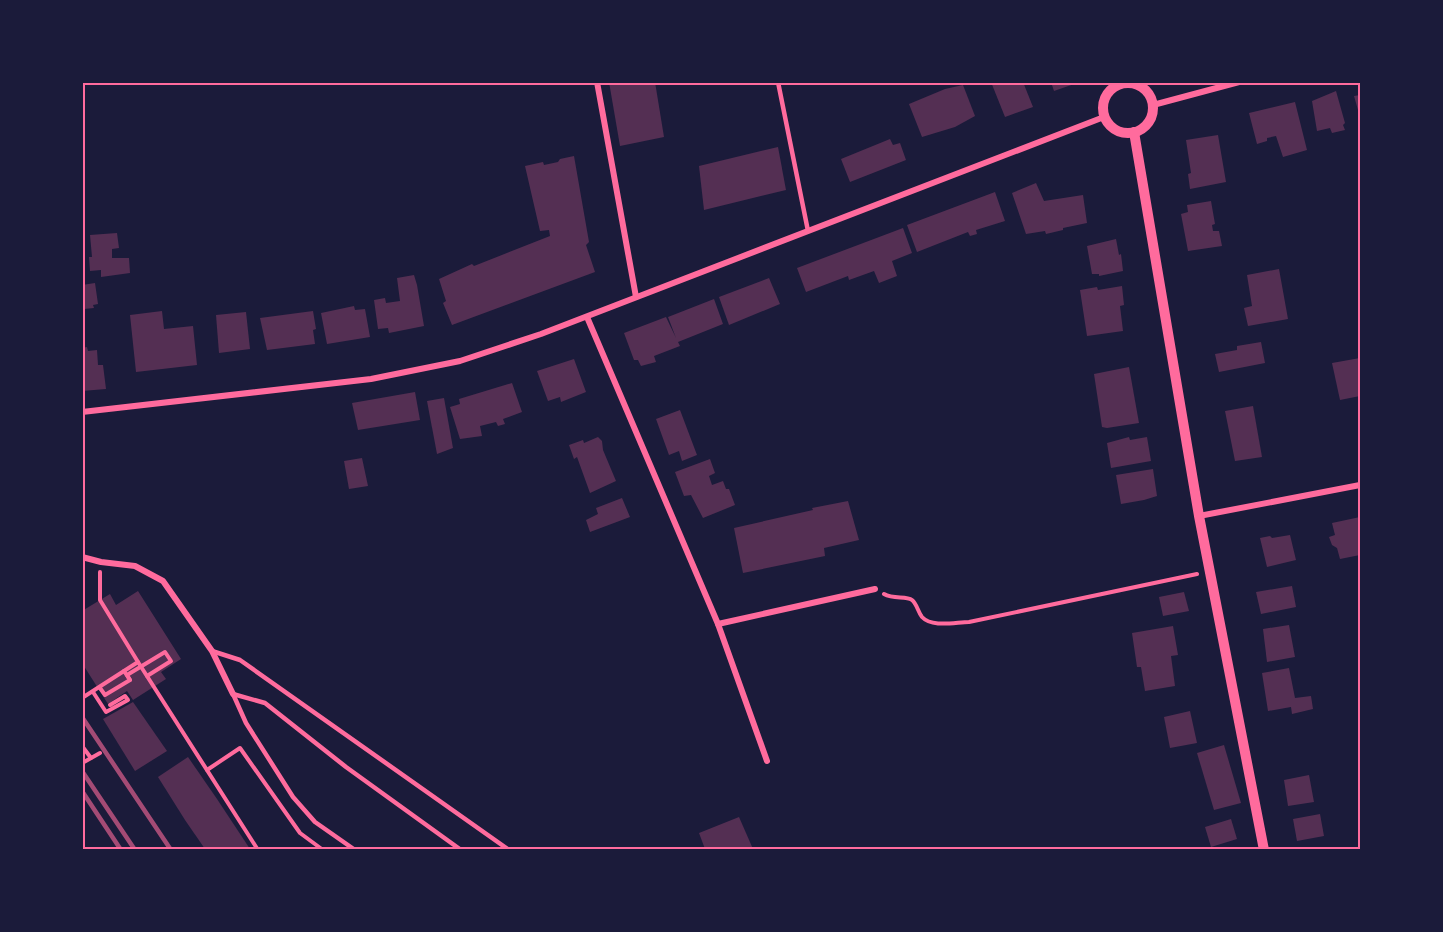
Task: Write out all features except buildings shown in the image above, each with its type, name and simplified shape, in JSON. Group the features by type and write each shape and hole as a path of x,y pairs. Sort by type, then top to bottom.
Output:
{"street":[{"path":"597,82 636,297"},
{"path":"1153,105 1239,82"},
{"path":"1122,83 1131,83 1146,90 1153,105 1146,125 1127,133 1113,128 1104,117 1102,108 1104,99 1114,86 1122,83"},
{"path":"82,412 371,379 460,361 587,317 1104,117"},
{"path":"1134,132 1199,516 1264,849"},
{"path":"587,317 718,624 767,761"},
{"path":"1199,516 1360,485"},
{"path":"82,557 135,566 163,581 212,651 233,694"},
{"path":"718,624 875,589"}],"lane":[{"path":"778,82 808,231"},
{"path":"212,651 240,660 509,849"},
{"path":"233,694 246,723 293,797 315,822 355,849"},
{"path":"233,694 265,703 346,767 461,849"}],"path":[{"path":"101,562 100,600 258,849"},
{"path":"875,589 892,598 906,597 912,600 923,618 932,623 969,622 1210,571"},
{"path":"130,680 127,675 165,652 171,661 147,676"},
{"path":"82,698 138,662"},
{"path":"124,671 130,680"},
{"path":"100,687 105,695 130,680"},
{"path":"93,692 106,712 128,700 125,696 110,705"},
{"path":"82,746 91,758"},
{"path":"207,770 240,748 300,833 323,849"},
{"path":"84,762 100,753"}],"railway":[{"path":"82,717 171,850"},
{"path":"82,771 135,850"},
{"path":"82,791 121,850"}]}
